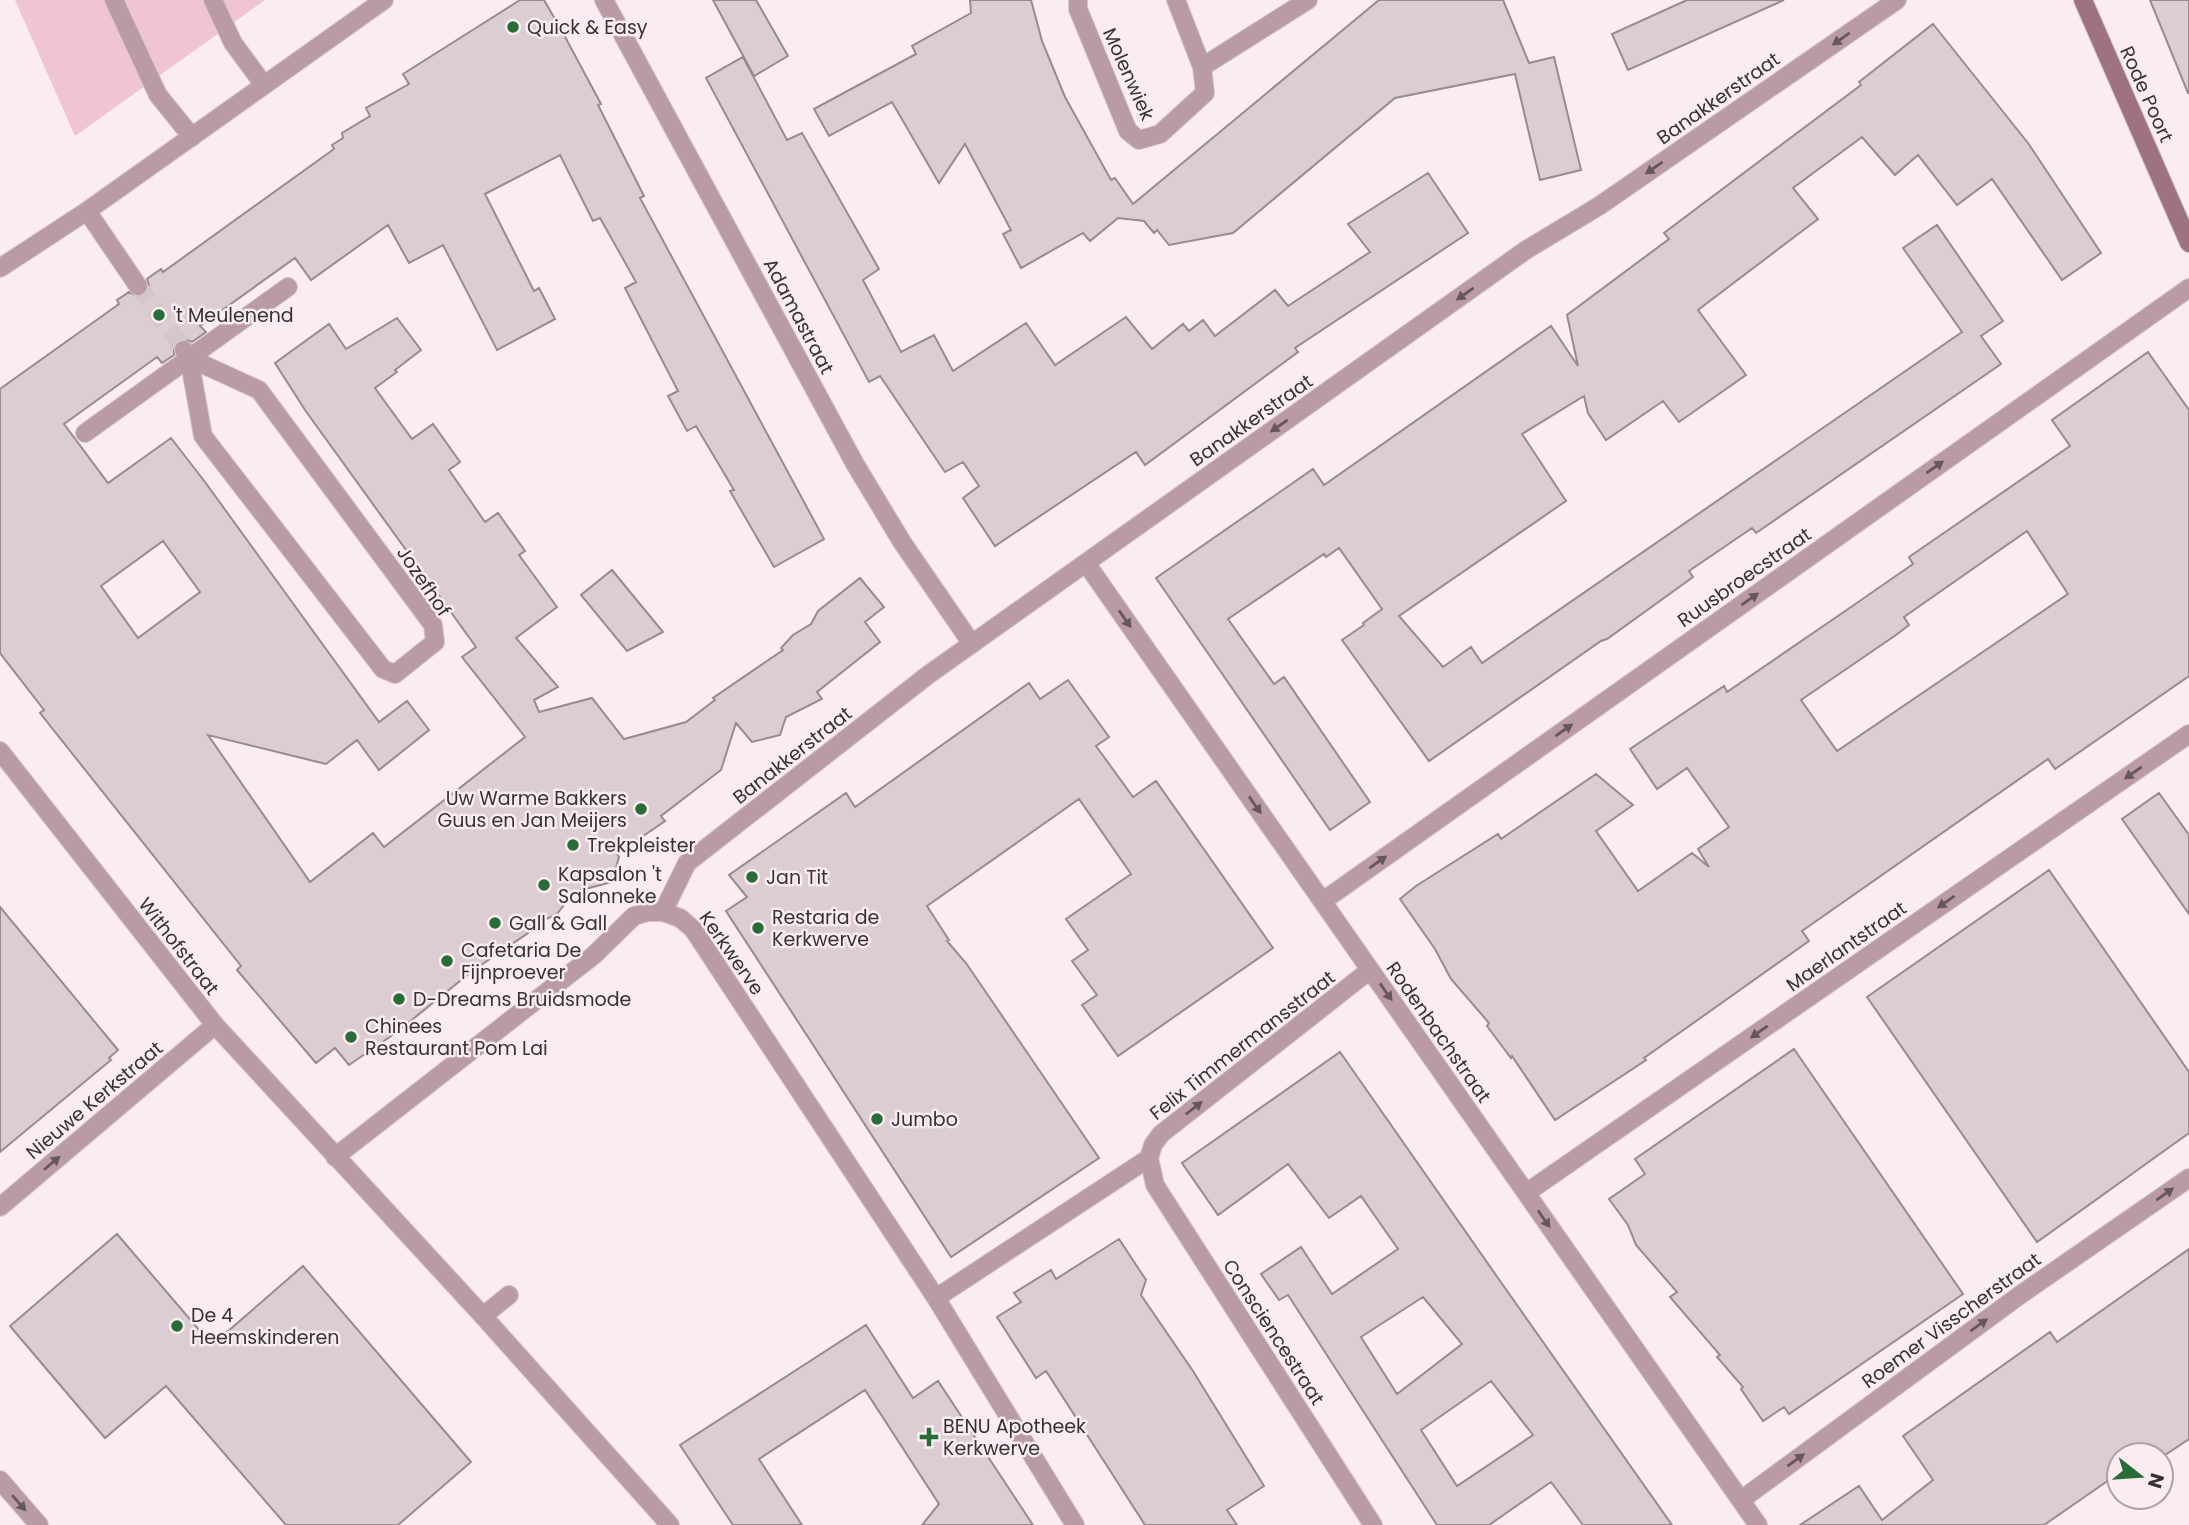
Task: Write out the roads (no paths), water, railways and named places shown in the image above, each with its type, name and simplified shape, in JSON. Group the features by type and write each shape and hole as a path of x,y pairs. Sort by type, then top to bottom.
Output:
{"street":[{"path":"114,0 159,95 192,137"},
{"path":"213,0 233,43 264,85"},
{"path":"0,268 87,211 384,0"},
{"name":"Adamastraat","path":"604,0 855,464 902,542 972,644"},
{"name":"Molenwiek","path":"1078,0 1077,9 1128,131 1139,140 1160,134 1205,93 1202,67 1176,0"},
{"path":"1202,67 1308,0"},
{"name":"Banakkerstraat","path":"663,912 687,863 928,675 1526,250 1599,206 1897,0"},
{"name":"Rode Poort","path":"2083,0 2189,243"},
{"path":"87,211 138,286"},
{"path":"85,433 187,354 288,287"},
{"name":"Ruusbroecstraat","path":"1323,901 2189,288"},
{"name":"Jozefhof","path":"187,354 259,390 433,625 435,642 396,674 383,669 203,436 187,354"},
{"name":"Rodenbachstraat","path":"1086,563 1758,1525"},
{"name":"Maerlantstraat","path":"1526,1193 2189,734"},
{"name":"Withofstraat","path":"0,751 215,1025 335,1157"},
{"path":"663,912 634,916 594,954 335,1157 670,1525"},
{"name":"Kerkwerve","path":"663,912 680,918 693,929 936,1298 1075,1525"},
{"name":"Felix Timmermansstraat","path":"936,1298 1149,1158 1153,1145 1161,1134 1370,970"},
{"name":"Nieuwe Kerkstraat","path":"0,1207 215,1025"},
{"name":"Consciencestraat","path":"1149,1158 1155,1185 1373,1525"},
{"name":"Roemer Visscherstraat","path":"1741,1500 2020,1295 2189,1178"},
{"path":"483,1317 509,1295"},
{"path":"0,1480 39,1525"}],"tunnel":[{"path":"138,286 184,350"}],"place":[{"name":"Quick & Easy","path":"513,27"},
{"name":"'t Meulenend","path":"159,315"},
{"name":"Uw Warme Bakkers Guus en Jan Meijers","path":"641,809"},
{"name":"Trekpleister","path":"573,845"},
{"name":"Jan Tit","path":"752,877"},
{"name":"Kapsalon 't Salonneke","path":"544,885"},
{"name":"Gall & Gall","path":"495,923"},
{"name":"Restaria de Kerkwerve","path":"758,928"},
{"name":"Cafetaria De Fijnproever","path":"447,961"},
{"name":"D-Dreams Bruidsmode","path":"399,999"},
{"name":"Chinees Restaurant Pom Lai","path":"351,1037"},
{"name":"Jumbo","path":"877,1119"},
{"name":"De 4 Heemskinderen","path":"177,1326"},
{"name":"BENU Apotheek Kerkwerve","path":"929,1437"}]}
